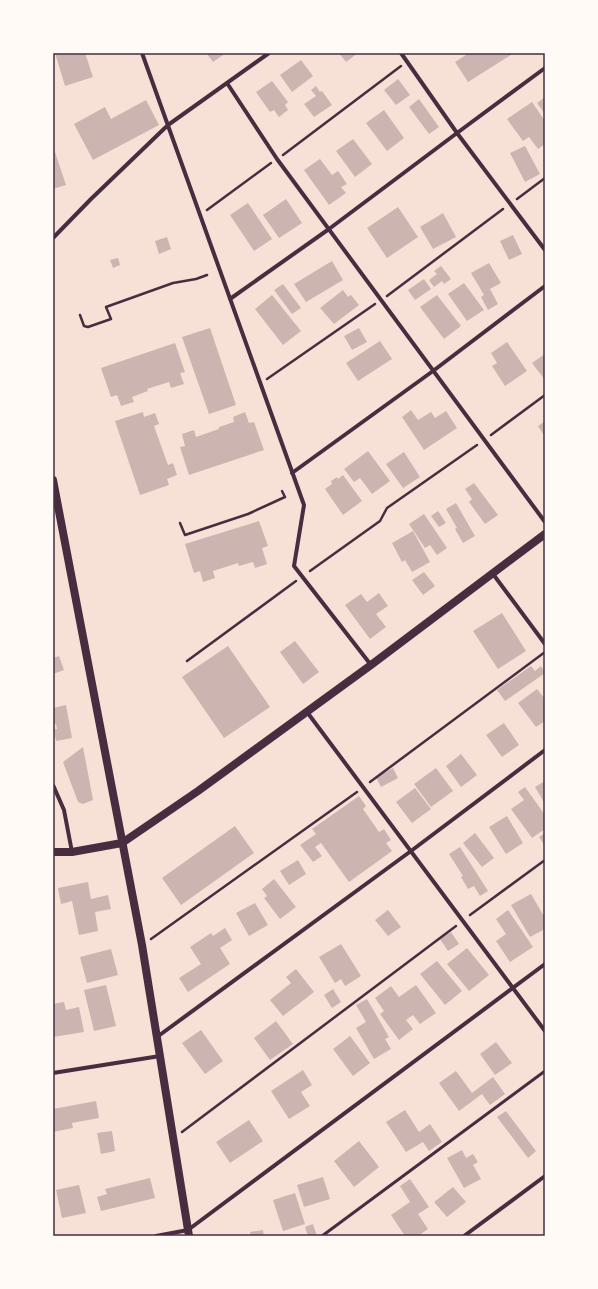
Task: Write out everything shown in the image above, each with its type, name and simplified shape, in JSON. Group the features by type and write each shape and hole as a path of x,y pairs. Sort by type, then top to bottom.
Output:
{"main road":[{"path":"53,480 142,945 172,1139 189,1233"},
{"path":"53,852 72,852 122,843 198,791 307,712 545,534"}],"street":[{"path":"142,53 201,214 230,300 304,505 294,566 371,665"},
{"path":"53,238 168,125 269,53"},
{"path":"401,53 457,133 545,250"},
{"path":"230,300 329,230 545,68"},
{"path":"227,83 277,159 545,522"},
{"path":"292,473 433,371 545,286"},
{"path":"493,574 545,644"},
{"path":"307,712 545,1031"},
{"path":"157,1037 545,750"},
{"path":"53,785 64,810 72,852"},
{"path":"156,1236 189,1233 545,964"},
{"path":"53,1073 160,1056"},
{"path":"464,1236 545,1176"}],"lane":[{"path":"322,1236 545,1071"}],"path":[{"path":"201,214 407,61"},
{"path":"260,384 381,300 545,178"},
{"path":"80,315 84,326 88,327 111,319 106,307 173,283 196,279 207,275"},
{"path":"186,661 380,521 387,508 485,440 545,395"},
{"path":"180,523 185,535 248,514 285,498 282,491"},
{"path":"142,945 363,787 545,652"},
{"path":"172,1139 545,860"}],"building":[{"path":"55,53 85,53 93,77 65,86"},
{"path":"226,53 213,62 207,54"},
{"path":"339,53 358,53 346,62"},
{"path":"469,53 514,53 468,82 455,62"},
{"path":"301,60 313,76 292,92 280,75"},
{"path":"398,79 410,95 396,105 384,90"},
{"path":"272,81 288,102 285,105 288,110 279,117 274,110 270,112 256,92"},
{"path":"316,86 320,92 322,91 332,105 314,117 304,104 316,96 311,90"},
{"path":"545,97 545,114 537,103"},
{"path":"419,99 439,127 429,134 409,107"},
{"path":"146,100 159,125 93,160 74,124 105,107 111,119"},
{"path":"532,102 545,121 545,144 538,149 529,137 523,141 507,119"},
{"path":"384,110 404,138 387,151 366,123"},
{"path":"353,139 372,164 355,177 336,151"},
{"path":"53,146 66,185 53,189"},
{"path":"525,146 540,174 525,182 510,153"},
{"path":"320,159 332,175 338,171 347,184 341,187 346,193 329,205 304,170"},
{"path":"286,199 302,223 279,238 263,215"},
{"path":"248,203 272,239 254,251 230,215"},
{"path":"398,207 418,237 387,258 367,228"},
{"path":"443,213 456,237 433,249 420,227"},
{"path":"513,235 522,254 509,260 500,241"},
{"path":"167,237 171,249 159,254 155,241"},
{"path":"118,258 120,265 113,268 110,260"},
{"path":"332,261 343,280 306,302 294,284"},
{"path":"489,263 501,283 490,289 498,304 488,310 481,297 484,295 471,273"},
{"path":"441,266 451,279 444,284 442,281 434,287 429,280 437,274 434,271"},
{"path":"424,279 431,289 415,300 408,290"},
{"path":"464,283 484,310 467,321 448,294"},
{"path":"283,284 301,308 292,314 274,290"},
{"path":"343,290 348,297 351,295 359,305 334,324 320,308"},
{"path":"272,295 301,331 283,345 255,309"},
{"path":"437,295 461,326 444,339 420,307"},
{"path":"210,328 236,405 209,414 182,337"},
{"path":"359,328 367,342 352,350 344,336"},
{"path":"380,341 392,359 358,381 346,363"},
{"path":"507,342 527,371 505,386 492,366 497,363 491,353"},
{"path":"175,343 185,372 180,373 184,384 171,388 169,382 147,389 148,391 132,397 134,402 121,406 117,395 111,397 101,368"},
{"path":"545,354 545,380 532,363"},
{"path":"411,410 418,420 431,412 435,418 446,411 457,428 424,450 402,417"},
{"path":"143,412 144,417 155,413 159,424 154,426 168,465 173,463 177,475 167,479 169,485 140,495 115,421"},
{"path":"245,412 249,423 254,422 264,450 189,475 180,447 185,446 182,434 194,430 196,437 219,429 219,427 234,422 233,417"},
{"path":"545,421 545,437 538,426"},
{"path":"368,451 390,481 372,494 360,478 354,482 344,469"},
{"path":"404,452 420,477 403,488 386,464"},
{"path":"343,475 362,501 343,515 325,489 332,484 331,481 337,477 338,479"},
{"path":"474,483 498,515 485,524 469,502 472,499 465,489"},
{"path":"456,503 475,536 463,543 455,529 457,528 446,509"},
{"path":"438,511 446,523 439,527 431,516"},
{"path":"424,514 447,548 437,555 430,545 425,548 409,524"},
{"path":"259,521 268,546 262,548 267,564 255,568 253,562 239,566 238,563 213,571 215,578 203,582 200,571 194,573 185,544"},
{"path":"413,531 430,562 412,572 405,560 402,562 392,543"},
{"path":"424,572 435,586 423,595 412,580"},
{"path":"379,593 388,606 376,614 386,627 370,639 345,605 361,594 367,602"},
{"path":"502,613 526,651 498,669 473,631"},
{"path":"295,641 319,672 303,684 280,652"},
{"path":"228,646 270,707 224,738 182,677"},
{"path":"59,656 64,670 53,674 53,658"},
{"path":"531,666 535,671 541,666 545,673 505,701 497,690"},
{"path":"537,689 545,699 545,721 536,727 518,703"},
{"path":"66,705 72,738 56,741 54,729 57,729 56,724 53,725 53,708"},
{"path":"504,723 519,745 502,757 486,735"},
{"path":"83,747 93,800 83,804 78,802 63,762"},
{"path":"461,754 477,775 461,787 446,766"},
{"path":"393,768 398,778 381,787 376,777"},
{"path":"436,768 453,791 431,807 414,784"},
{"path":"545,781 545,804 535,787"},
{"path":"525,787 545,815 545,829 532,838 511,809 524,800 518,792"},
{"path":"415,788 431,809 412,823 396,802"},
{"path":"359,796 366,806 363,809 379,832 384,829 391,840 386,843 392,851 349,882 321,843 315,847 322,856 313,862 300,845 316,834 312,829"},
{"path":"507,816 523,843 506,854 489,827"},
{"path":"235,826 254,853 181,905 162,878"},
{"path":"475,833 494,858 482,867 463,843"},
{"path":"545,833 545,846 539,837"},
{"path":"460,847 488,891 480,896 474,886 468,889 461,877 463,876 449,854"},
{"path":"298,860 306,874 289,885 280,871"},
{"path":"274,879 296,907 280,919 264,898 267,896 262,889"},
{"path":"88,882 91,899 108,895 111,909 95,912 98,931 79,935 72,901 61,904 58,888"},
{"path":"531,894 545,918 545,929 530,937 511,905"},
{"path":"255,903 268,925 249,936 236,913"},
{"path":"388,910 401,927 388,936 375,920"},
{"path":"508,910 533,947 510,962 496,941 506,934 496,919"},
{"path":"225,928 232,940 220,948 230,964 188,992 179,978 201,964 190,947 211,933 213,936"},
{"path":"451,932 459,944 448,951 440,939"},
{"path":"341,944 361,976 345,986 341,979 335,983 319,957"},
{"path":"467,948 489,975 469,991 447,964"},
{"path":"111,949 118,975 87,983 80,957"},
{"path":"437,961 462,991 445,1005 420,974"},
{"path":"296,969 314,992 283,1016 270,1000 291,983 286,977"},
{"path":"106,985 116,1026 94,1031 84,990"},
{"path":"416,985 436,1013 420,1024 413,1015 406,1020 413,1029 399,1040 380,1014 384,1011 375,998 391,986 399,997"},
{"path":"333,989 341,1002 332,1008 324,995"},
{"path":"367,999 389,1037 385,1039 391,1049 374,1059 356,1028 366,1022 356,1005"},
{"path":"64,1002 66,1010 79,1007 84,1032 53,1037 53,1004"},
{"path":"276,1021 293,1044 270,1060 254,1038"},
{"path":"201,1030 223,1061 205,1074 182,1043"},
{"path":"350,1036 370,1063 353,1076 333,1049"},
{"path":"496,1042 512,1063 495,1075 480,1054"},
{"path":"303,1070 312,1085 301,1092 310,1106 289,1119 271,1091"},
{"path":"456,1071 472,1093 493,1077 505,1094 490,1105 482,1094 459,1111 439,1083"},
{"path":"96,1101 99,1118 72,1123 73,1128 53,1132 53,1109"},
{"path":"405,1110 419,1132 430,1124 442,1142 429,1151 423,1142 406,1152 386,1122"},
{"path":"506,1111 536,1151 528,1158 497,1117"},
{"path":"249,1120 263,1141 230,1163 216,1142"},
{"path":"112,1131 115,1151 101,1154 97,1133"},
{"path":"359,1141 379,1167 354,1187 334,1161"},
{"path":"462,1150 466,1158 473,1154 478,1162 473,1165 481,1179 464,1188 447,1158"},
{"path":"323,1177 330,1199 304,1207 297,1185"},
{"path":"150,1178 155,1198 101,1211 97,1197 107,1194 105,1189"},
{"path":"410,1179 429,1207 418,1214 428,1229 418,1236 405,1236 391,1215 410,1202 400,1186"},
{"path":"79,1185 86,1213 62,1218 56,1190"},
{"path":"453,1187 466,1202 447,1217 434,1202"},
{"path":"295,1193 305,1224 283,1231 273,1200"},
{"path":"313,1224 317,1236 308,1236 305,1227"},
{"path":"263,1230 264,1236 251,1236 250,1232"}]}
